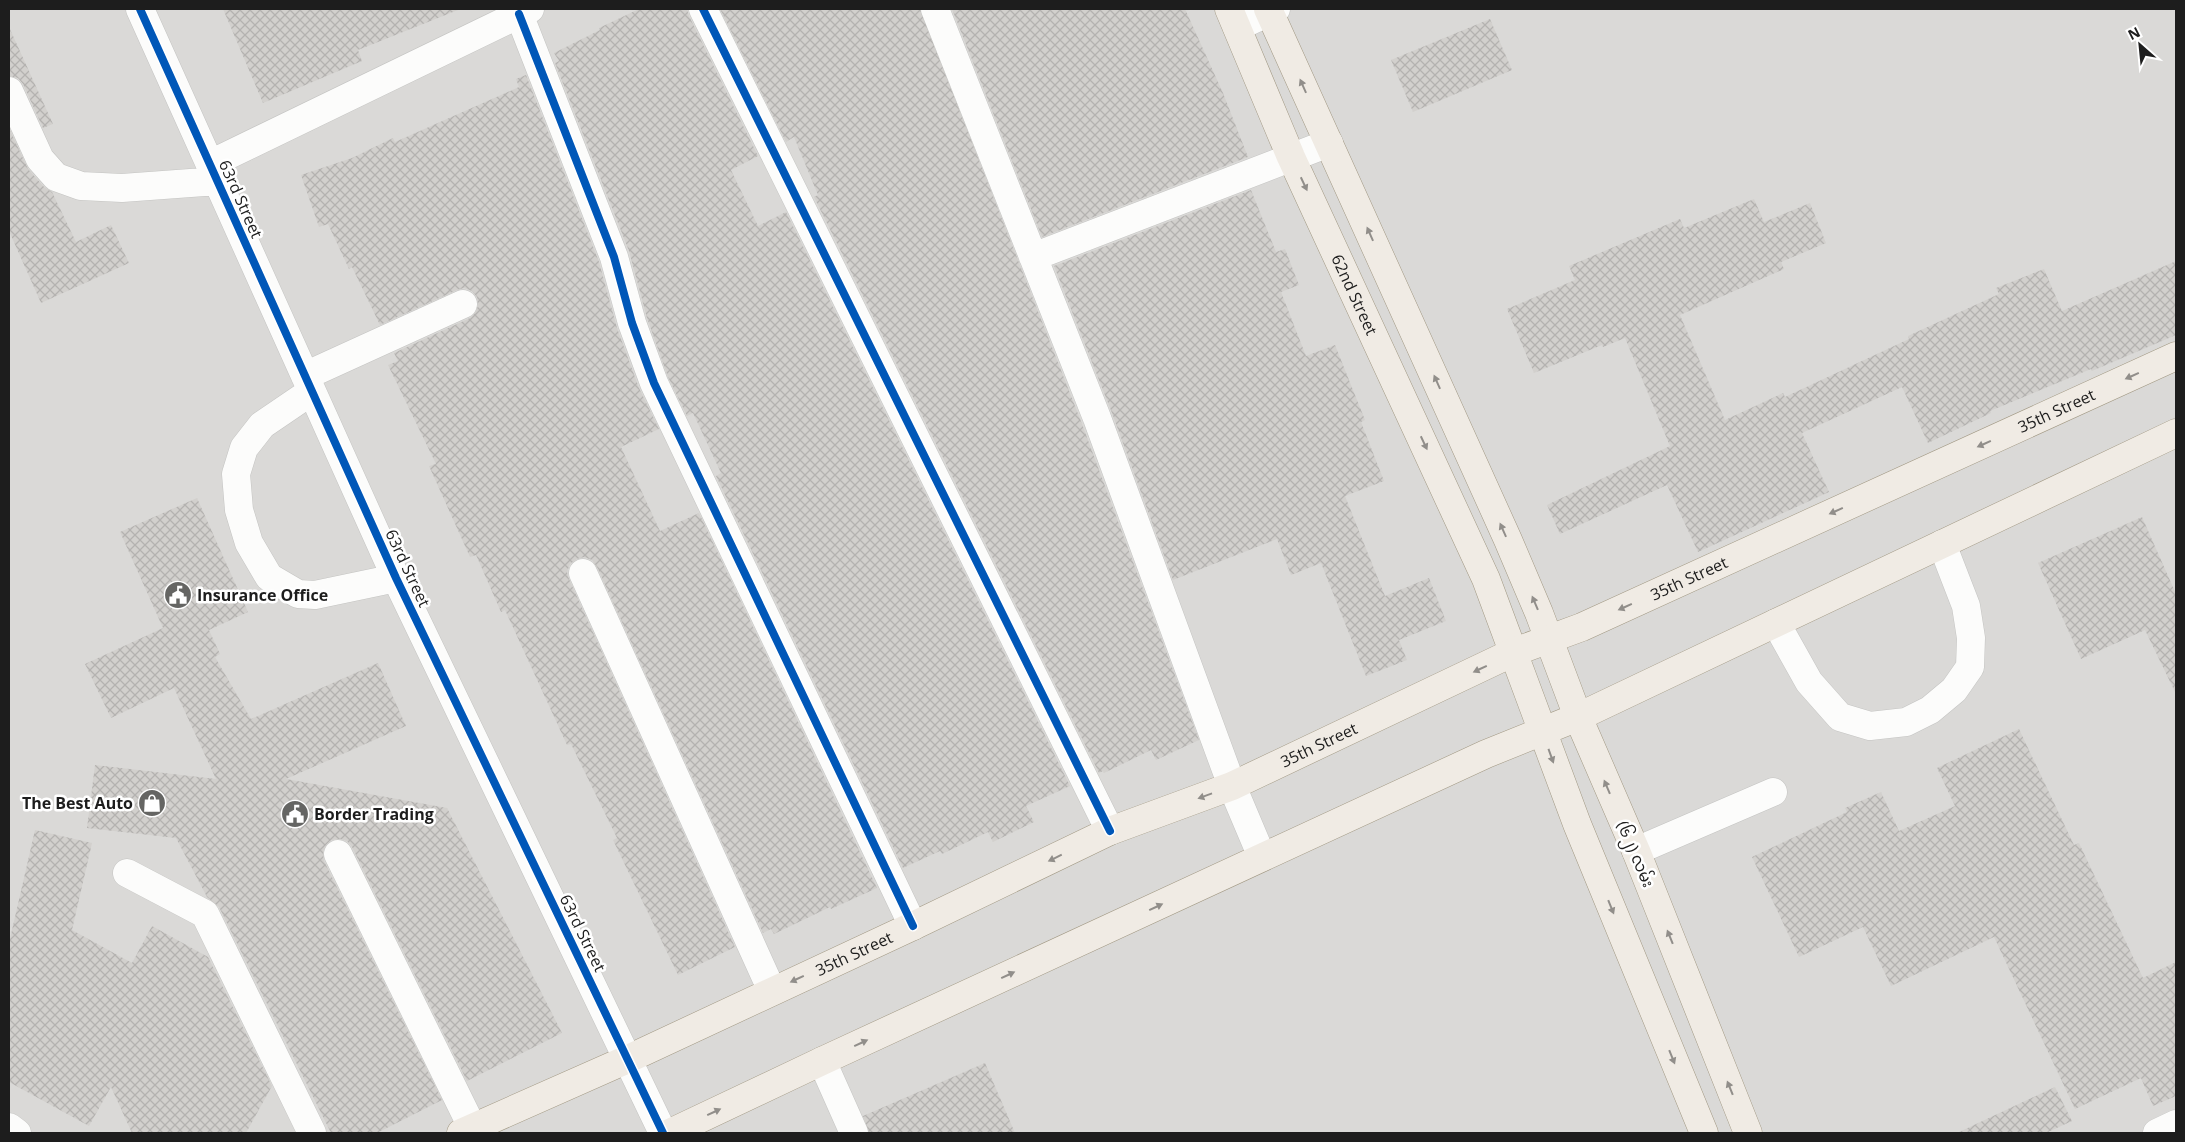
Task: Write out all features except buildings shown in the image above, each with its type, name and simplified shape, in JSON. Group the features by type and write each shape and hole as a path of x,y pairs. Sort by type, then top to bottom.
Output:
{"main road":[{"path":"1272,10 1329,143"},
{"name":"62nd Street","path":"1233,18 1292,157 1486,578 1514,652"},
{"name":"(၆၂) လမ်း","path":"1329,143 1522,575 1578,717 1636,851 1748,1133"},
{"name":"35th Street","path":"470,1131 913,926 1110,831 1232,786 1514,652 1591,623 2176,356"},
{"path":"670,1133 1486,754 1578,717 2176,433"},
{"path":"1514,652 1577,824 1704,1133"}],"street":[{"name":"63rd Street","path":"140,9 396,578 663,1133"},
{"path":"702,9 1110,831"},
{"path":"935,9 1097,418 1232,786 1262,858"},
{"path":"1233,18 1272,10"},
{"path":"9,91 40,159 56,177 80,186 122,188 214,172 511,14 614,257 632,323 654,383 913,926"},
{"path":"1033,256 1329,143"},
{"path":"396,578 315,595 298,594 269,578 249,543 239,510 236,474 244,448 262,425 309,383 463,304"},
{"path":"1776,623 1809,682 1840,717 1870,726 1906,722 1930,710 1954,690 1970,667 1972,638 1966,606 1942,544"},
{"path":"583,573 772,991"},
{"path":"1636,851 1773,792"},
{"path":"338,854 470,1131"},
{"path":"127,873 205,914 312,1133"},
{"path":"822,1061 854,1133"},
{"path":"2157,1133 2176,1124"},
{"path":"9,1127 17,1133"}],"shaded area":[{"path":"9,9 2176,9 2176,1133 9,1133"}],"cycle path":[{"path":"140,9 396,578 663,1133"},
{"path":"703,9 1110,831"},
{"path":"519,14 614,257 632,323 654,383 913,926"}],"place":[{"name":"Insurance Office","path":"178,595"},
{"name":"The Best Auto","path":"152,803"},
{"name":"Border Trading","path":"295,814"}]}
